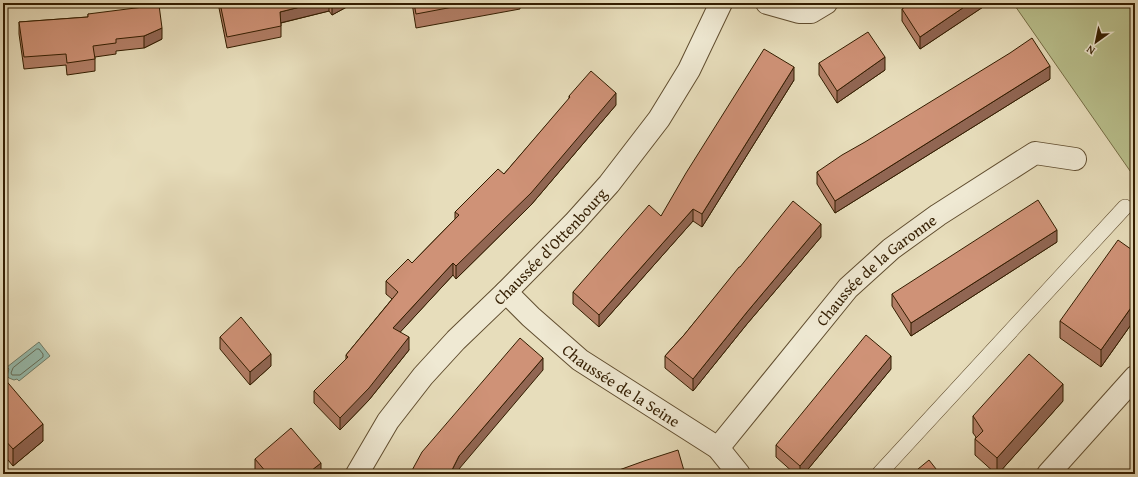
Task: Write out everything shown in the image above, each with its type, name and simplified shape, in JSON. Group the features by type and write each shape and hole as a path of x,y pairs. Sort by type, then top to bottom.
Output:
{"street":[{"name":"Chaussée d'Ottenbourg","path":"357,474 388,421 423,376 456,340 506,292 599,196 659,119 689,70 721,3"},
{"path":"767,3 799,12 811,12 826,3"},
{"name":"Chaussée de la Garonne","path":"718,448 848,288 891,249 938,215 1035,153 1075,159"},
{"name":"Chaussée de la Seine","path":"506,292 531,317 580,360 718,448 739,474"},
{"path":"1048,474 1135,377"}],"lane":[{"path":"879,474 1125,207"}],"green space":[{"path":"1013,3 1135,3 1135,178"}],"water":[{"path":"39,342 50,356 19,381 17,379 14,380 9,378 7,376 9,369 7,367"}],"building":[{"path":"220,3 316,3 280,12 281,26 227,37"},
{"path":"414,3 474,3 416,14"},
{"path":"911,3 970,3 920,37 902,9"},
{"path":"159,5 162,28 144,36 116,39 116,43 93,46 95,59 67,63 66,54 24,57 19,22 88,17 88,14"},
{"path":"868,32 885,57 837,91 819,63"},
{"path":"1032,38 1050,66 835,201 817,172 842,155 1010,53"},
{"path":"764,49 794,67 702,214 693,209 599,315 573,292 649,205 661,216 686,173"},
{"path":"591,71 616,93 531,193 456,266 453,263 393,328 409,337 369,388 340,418 314,391 348,357 346,355 398,292 386,281 408,259 412,263 459,215 455,212 498,169 504,174"},
{"path":"1038,200 1057,230 911,323 892,294"},
{"path":"793,201 821,224 693,379 665,356 684,335"},
{"path":"1118,240 1135,252 1135,302 1101,350 1060,321"},
{"path":"241,317 271,354 250,372 220,337"},
{"path":"866,335 891,356 800,466 776,445"},
{"path":"520,338 543,358 459,456 450,474 410,474 422,452"},
{"path":"1029,354 1063,384 997,458 975,439 983,431 973,416"},
{"path":"3,377 43,424 13,449 3,438"},
{"path":"291,428 321,463 307,474 267,474 255,459"},
{"path":"678,450 685,474 608,474 644,461"},
{"path":"929,460 940,474 912,474"}]}
